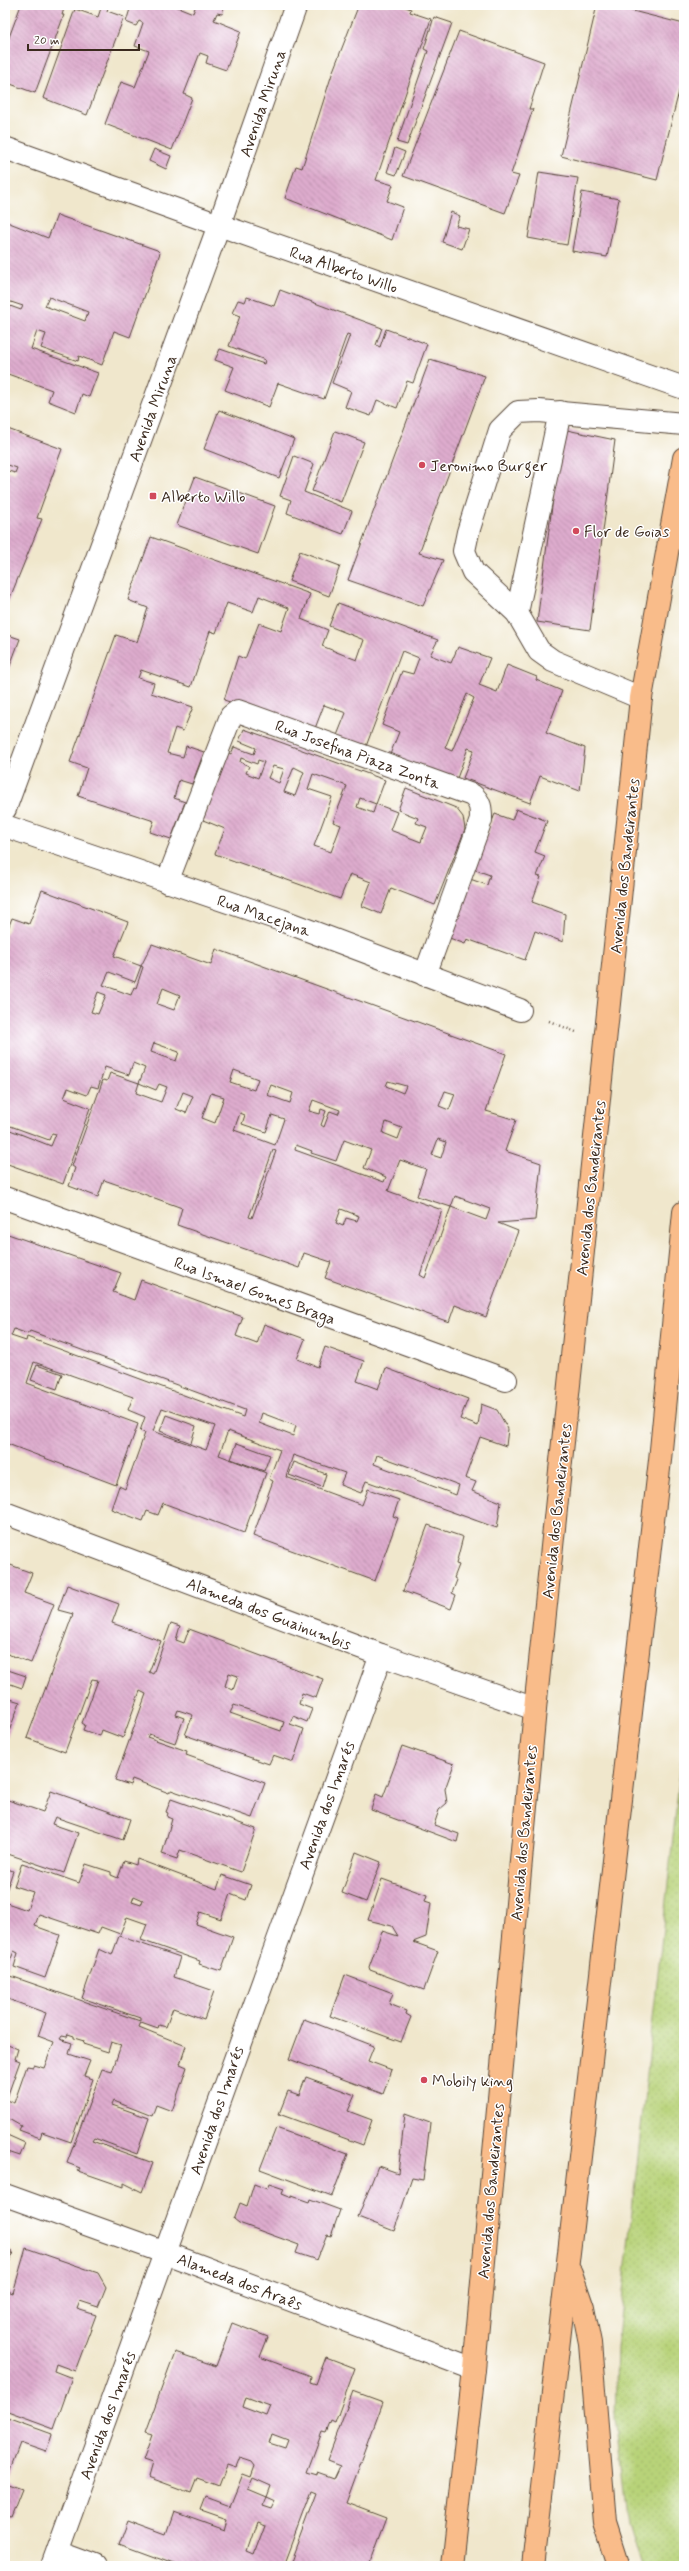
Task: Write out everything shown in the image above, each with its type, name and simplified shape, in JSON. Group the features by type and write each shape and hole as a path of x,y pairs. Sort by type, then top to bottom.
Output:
{"highway":[{"name":"Avenida dos Bandeirantes","path":"452,2566 474,2369 535,1709 641,698 684,458"},
{"path":"533,2566 569,2266 660,1460 684,1212"},
{"path":"569,2266 583,2308 590,2343 604,2522 619,2566"}],"street":[{"name":"Avenida Miruna","path":"5,810 219,225 296,5"},
{"name":"Rua Alberto Willo","path":"5,148 219,225 684,388"},
{"path":"641,698 553,661 539,651 517,613 473,572 464,551 468,532 500,430 518,412 560,412 684,424"},
{"path":"517,613 560,412"},
{"name":"Rua Josefina Piaza Zonta","path":"167,882 231,716 235,711 472,795 478,800 481,810 480,820 424,975"},
{"name":"Rua Macejana","path":"5,826 281,920 520,1010"},
{"name":"Rua Ismael Gomes Braga","path":"5,1198 506,1380"},
{"name":"Alameda dos Guainumbis","path":"5,1513 381,1655 535,1709"},
{"name":"Avenida dos Imarés","path":"55,2559 381,1655"},
{"name":"Alameda dos Araês","path":"5,2196 166,2253 474,2369"},
{"path":"55,2559 96,2566"}],"path":[{"path":"520,1010 606,1043"}],"green space":[{"path":"684,1736 684,2566 641,2566 628,2523 615,2418 617,2347"}],"building":[{"path":"5,5 10,5 5,17"},
{"path":"21,5 65,5 62,15 64,15 35,93 5,82 5,48"},
{"path":"102,5 109,5 107,11 124,17 87,115 43,98 75,9 98,17"},
{"path":"121,5 173,5 193,13 196,5 225,5 222,14 217,13 214,20 241,31 226,70 206,63 208,56 200,53 184,94 192,98 172,150 105,124 121,82 135,87 149,51 135,46 143,23 139,21 136,26 126,22 130,9"},
{"path":"353,5 400,5 411,9 410,12 431,19 376,180 393,185 387,201 403,207 392,240 285,198 296,166 302,168 333,71 358,7"},
{"path":"597,5 609,5 684,24 684,71 657,180 561,156"},
{"path":"434,17 452,23 407,145 397,142 428,51 424,49"},
{"path":"459,31 544,62 529,109 533,109 511,174 519,176 505,213 403,176"},
{"path":"395,148 405,152 396,175 387,172"},
{"path":"154,149 171,156 166,169 149,161"},
{"path":"539,172 578,178 567,245 528,238"},
{"path":"582,192 619,199 607,257 572,251"},
{"path":"451,212 460,216 456,226 469,229 462,249 442,242"},
{"path":"57,215 157,250 160,253 130,337 114,331 102,365 79,356 78,361 41,348 46,334 37,331 31,349 98,373 89,397 82,394 76,412 48,401 52,390 5,373 5,319 10,306 21,310 23,306 5,300 5,229 7,222 48,238","holes":["49,297 88,312 85,321 45,306"]},
{"path":"280,290 382,328 376,345 380,347 386,329 427,344 413,383 407,381 397,408 377,400 371,416 345,407 351,391 332,383 350,335 347,334 324,399 278,383 269,407 225,390 234,367 215,360 220,349 264,364 265,360 229,346 240,316 232,313 238,300 245,302 247,297 274,306"},
{"name":"Jeronimo Burger","path":"430,359 485,376 419,553 443,560 423,606 348,580"},
{"path":"219,410 294,439 279,478 204,449"},
{"path":"5,428 62,449 37,518 42,519 5,610 5,470 15,473 17,468 5,464"},
{"name":"Flor de Goias","path":"562,429 615,440 590,630 537,622"},
{"path":"335,431 364,442 341,502 312,491"},
{"path":"294,456 314,464 304,492 352,511 343,534 287,513 291,500 280,496"},
{"path":"195,477 275,506 258,554 177,525"},
{"path":"151,537 310,594 301,619 328,630 322,646 357,660 364,640 329,626 338,603 438,640 430,655 451,663 458,647 490,658 479,685 497,692 507,665 537,677 536,680 562,691 546,733 585,748 580,791 540,776 530,803 463,778 474,750 468,748 456,781 389,757 399,732 382,725 402,671 413,674 419,658 402,651 365,749 336,738 346,713 324,705 314,731 224,700 238,656 245,659 259,623 281,631 289,608 259,596 253,612 227,603 216,633 210,631 191,687 141,670 138,678 154,683 151,693 193,707 183,731 175,728 167,753 183,757 186,746 204,752 192,784 179,780 174,798 185,802 171,839 150,832 154,821 78,796 87,768 70,762 116,635 137,642 148,608 128,600","holes":["467,694 474,698 452,751 445,748"]},
{"path":"300,551 340,566 329,596 289,581"},
{"path":"5,634 20,639 5,679"},
{"path":"244,729 385,780 376,804 397,812 390,830 421,842 427,827 416,823 418,818 398,810 406,788 456,808 463,817 465,829 435,905 391,888 381,914 362,906 371,882 350,874 340,899 215,854 225,829 203,820 227,752 231,754 234,747 254,754 256,748 239,741","holes":["241,758 257,764 258,760 264,762 258,778 246,773 249,766 240,762","273,766 284,769 279,783 268,778","294,767 304,772 295,796 284,792","313,774 347,786 333,822 341,825 331,852 314,846 332,797 308,789","360,798 376,804 373,813 357,807"]},
{"path":"516,809 547,821 535,852 545,856 537,876 541,877 532,902 565,914 563,942 535,931 525,960 467,939 465,944 447,937 470,879 487,885 490,875 473,869 495,814 512,820"},
{"path":"42,890 128,922 114,956 141,966 152,944 211,965 216,949 506,1054 486,1111 516,1120 505,1151 541,1163 535,1220 498,1223 518,1231 486,1317 455,1305 449,1322 325,1278 331,1262 304,1253 299,1268 177,1225 182,1208 104,1180 98,1197 69,1186 75,1168 72,1166 103,1080 107,1081 110,1073 139,1083 145,1068 133,1063 129,1075 105,1067 98,1088 91,1086 87,1095 68,1088 64,1098 90,1108 63,1184 5,1163 5,1128 51,1146 56,1134 52,1133 49,1140 5,1124 5,988 7,983 5,982 5,936 12,918 29,924","holes":["141,966 143,967 136,988 134,987 131,995 103,985 109,972 135,982","163,988 180,995 174,1010 157,1004","98,992 106,995 98,1014 91,1012","154,1043 179,1052 176,1061 151,1052","234,1070 258,1079 254,1090 230,1082","388,1081 406,1086 403,1093 386,1086","139,1083 156,1090 159,1084 167,1087 161,1102 136,1093","271,1085 293,1093 290,1103 267,1095","445,1091 455,1094 449,1110 439,1106","183,1092 193,1096 186,1113 176,1109","211,1093 224,1097 215,1123 202,1118","313,1100 340,1110 338,1114 330,1111 324,1127 321,1125 326,1111 321,1109 320,1114 309,1111","240,1113 245,1115 242,1124 266,1132 272,1115 284,1119 275,1145 234,1130","386,1122 402,1128 398,1139 383,1133","438,1139 446,1142 441,1158 432,1155","344,1140 371,1150 364,1168 386,1177 384,1182 295,1150 296,1145 312,1151 311,1153 336,1161","273,1150 276,1151 252,1218 249,1217","400,1160 426,1169 417,1196 451,1207 425,1278 420,1275 442,1210 388,1191","455,1196 490,1209 486,1220 451,1207","341,1209 359,1216 357,1221 346,1218 343,1226 336,1223"]},
{"path":"5,1233 121,1273 113,1292 134,1300 141,1280 243,1317 236,1336 257,1344 264,1324 305,1339 297,1359 318,1367 325,1347 364,1361 357,1381 378,1389 386,1368 468,1399 460,1419 478,1426 481,1404 497,1410 508,1429 506,1446 480,1437 465,1478 476,1482 472,1491 501,1502 497,1528 366,1481 361,1493 340,1485 345,1473 293,1455 286,1477 362,1505 368,1489 399,1500 393,1516 398,1518 375,1581 253,1536 273,1481 269,1479 280,1450 228,1431 219,1455 266,1473 244,1533 163,1503 158,1515 147,1511 143,1521 111,1509 119,1486 125,1489 145,1433 140,1431 145,1417 128,1410 133,1397 34,1362 27,1383 138,1424 116,1485 5,1443 5,1388 8,1389 11,1380 5,1378","holes":["14,1329 28,1334 30,1331 245,1410 243,1417 27,1337 26,1341 11,1336","162,1408 215,1426 206,1450 153,1431","262,1413 296,1426 293,1436 259,1423","377,1455 459,1485 456,1495 374,1464"]},
{"path":"37,1365 62,1374 57,1389 31,1380"},
{"path":"166,1415 196,1426 191,1443 160,1431"},
{"path":"237,1443 270,1455 264,1471 231,1459"},
{"path":"294,1462 326,1474 322,1487 289,1475"},
{"path":"428,1525 463,1537 456,1564 459,1565 454,1578 457,1580 452,1593 456,1595 451,1609 403,1591"},
{"path":"5,1563 32,1573 24,1593 54,1604 31,1663 5,1653"},
{"path":"67,1585 119,1604 112,1623 161,1641 149,1672 153,1674 171,1623 180,1626 176,1640 184,1643 189,1629 323,1679 316,1698 302,1693 299,1704 312,1709 307,1722 293,1716 290,1724 304,1729 293,1762 273,1755 269,1764 185,1735 193,1715 178,1710 176,1715 184,1718 175,1743 149,1734 147,1737 187,1751 186,1755 265,1783 252,1818 171,1790 169,1793 132,1779 130,1785 115,1780 146,1694 140,1691 123,1738 102,1730 100,1736 83,1730 85,1725 82,1723 98,1680 92,1679 65,1752 27,1738 73,1614 58,1610","holes":["229,1673 238,1676 233,1690 225,1686","234,1705 284,1722 281,1731 230,1713"]},
{"path":"5,1669 26,1676 22,1688 5,1682"},
{"path":"5,1686 10,1688 7,1698 20,1702 5,1742"},
{"path":"402,1746 454,1764 445,1789 447,1803 439,1810 434,1825 459,1834 457,1842 371,1810 376,1794 383,1797"},
{"path":"51,1791 130,1819 123,1840 55,1817 52,1824 78,1833 64,1873 5,1853 5,1799 43,1812"},
{"path":"171,1799 256,1829 241,1872 180,1850 177,1859 162,1854 172,1819 167,1817 168,1813 166,1812"},
{"path":"356,1852 381,1862 366,1902 342,1893"},
{"path":"137,1859 217,1889 222,1875 251,1885 246,1900 230,1894 221,1919 200,1912 196,1924 233,1937 221,1971 199,1964 200,1961 141,1940 147,1924 127,1917 120,1934 101,1927 98,1934 39,1914 35,1926 60,1935 45,1978 14,1967 18,1953 14,1951 5,1974 5,1908 7,1903 27,1910 33,1892 14,1886 22,1863 79,1883 86,1864 111,1872 111,1875 118,1878 124,1861 136,1865","holes":["134,1896 143,1900 141,1905 132,1902"]},
{"path":"5,1868 13,1871 5,1894"},
{"path":"382,1879 427,1895 425,1901 431,1903 426,1937 413,1942 438,1951 424,1990 370,1970 369,1967 382,1931 398,1936 392,1926 368,1920"},
{"path":"119,1936 180,1957 174,1977 214,1991 204,2019 173,2008 166,2027 159,2025 158,2028 141,2022 139,2027 186,2046 180,2064 187,2067 172,2111 156,2105 152,2116 114,2101 112,2105 149,2118 137,2154 94,2138 92,2141 153,2163 142,2192 124,2183 124,2187 78,2171 80,2168 67,2163 102,2069 112,2072 121,2045 111,2042 108,2052 83,2044 84,2041 74,2038 74,2036 68,2034 67,2037 62,2036 60,2039 72,2043 69,2054 90,2061 84,2076 93,2079 71,2142 42,2132 40,2138 19,2130 21,2126 5,2117 5,2044 18,2049 15,2059 20,2061 6,2100 14,2103 27,2066 33,2067 33,2065 44,2068 54,2042 38,2036 46,2013 5,1998 5,1974 140,2021 140,2018 82,1998 99,1949 112,1955"},
{"path":"345,1975 393,1993 389,2004 407,2011 406,2014 411,2017 401,2042 330,2016"},
{"path":"304,2019 374,2046 368,2061 392,2070 383,2094 289,2059"},
{"path":"306,2077 355,2095 348,2111 372,2120 363,2145 279,2114 288,2091 299,2095"},
{"path":"405,2114 430,2123 423,2180 412,2178 394,2231 358,2217 378,2166 398,2173"},
{"path":"276,2128 348,2154 332,2196 260,2169"},
{"path":"5,2134 25,2143 20,2156 5,2151"},
{"path":"254,2184 267,2189 269,2184 284,2189 282,2194 292,2198 292,2196 309,2202 310,2199 340,2210 331,2236 327,2235 317,2260 296,2253 299,2245 239,2223 234,2219 240,2203 247,2206"},
{"path":"26,2248 98,2273 106,2287 98,2307 80,2301 77,2309 96,2315 75,2371 56,2364 54,2371 72,2378 54,2429 5,2411 5,2290 13,2293"},
{"path":"5,2249 13,2252 5,2274"},
{"path":"232,2323 268,2337 260,2357 311,2376 310,2382 316,2384 326,2357 355,2368 335,2423 331,2421 326,2433 322,2432 307,2472 317,2475 317,2473 334,2479 340,2466 327,2461 353,2391 383,2402 346,2503 386,2518 368,2566 289,2566 316,2493 311,2491 283,2566 179,2566 119,2544 128,2520 166,2534 174,2511 224,2529 227,2519 201,2510 206,2497 230,2506 243,2474 251,2477 255,2466 252,2462 240,2458 236,2468 227,2465 219,2486 197,2478 191,2493 148,2477 152,2463 143,2460 152,2435 145,2433 175,2352 216,2366","holes":["245,2397 270,2406 266,2416 242,2407","272,2434 288,2440 285,2448 269,2443","253,2478 271,2486 267,2497 248,2489","267,2497 276,2501 272,2509 263,2506","257,2522 265,2525 254,2554 247,2551"]},
{"path":"5,2417 52,2434 46,2452 20,2443 5,2483"},
{"path":"5,2483 22,2489 11,2517 5,2515"}],"place":[{"name":"Jeronimo Burger","path":"422,465"},
{"name":"Alberto Willo","path":"153,496"},
{"name":"Flor de Goias","path":"576,531"},
{"name":"Mobily king","path":"424,2080"}]}
